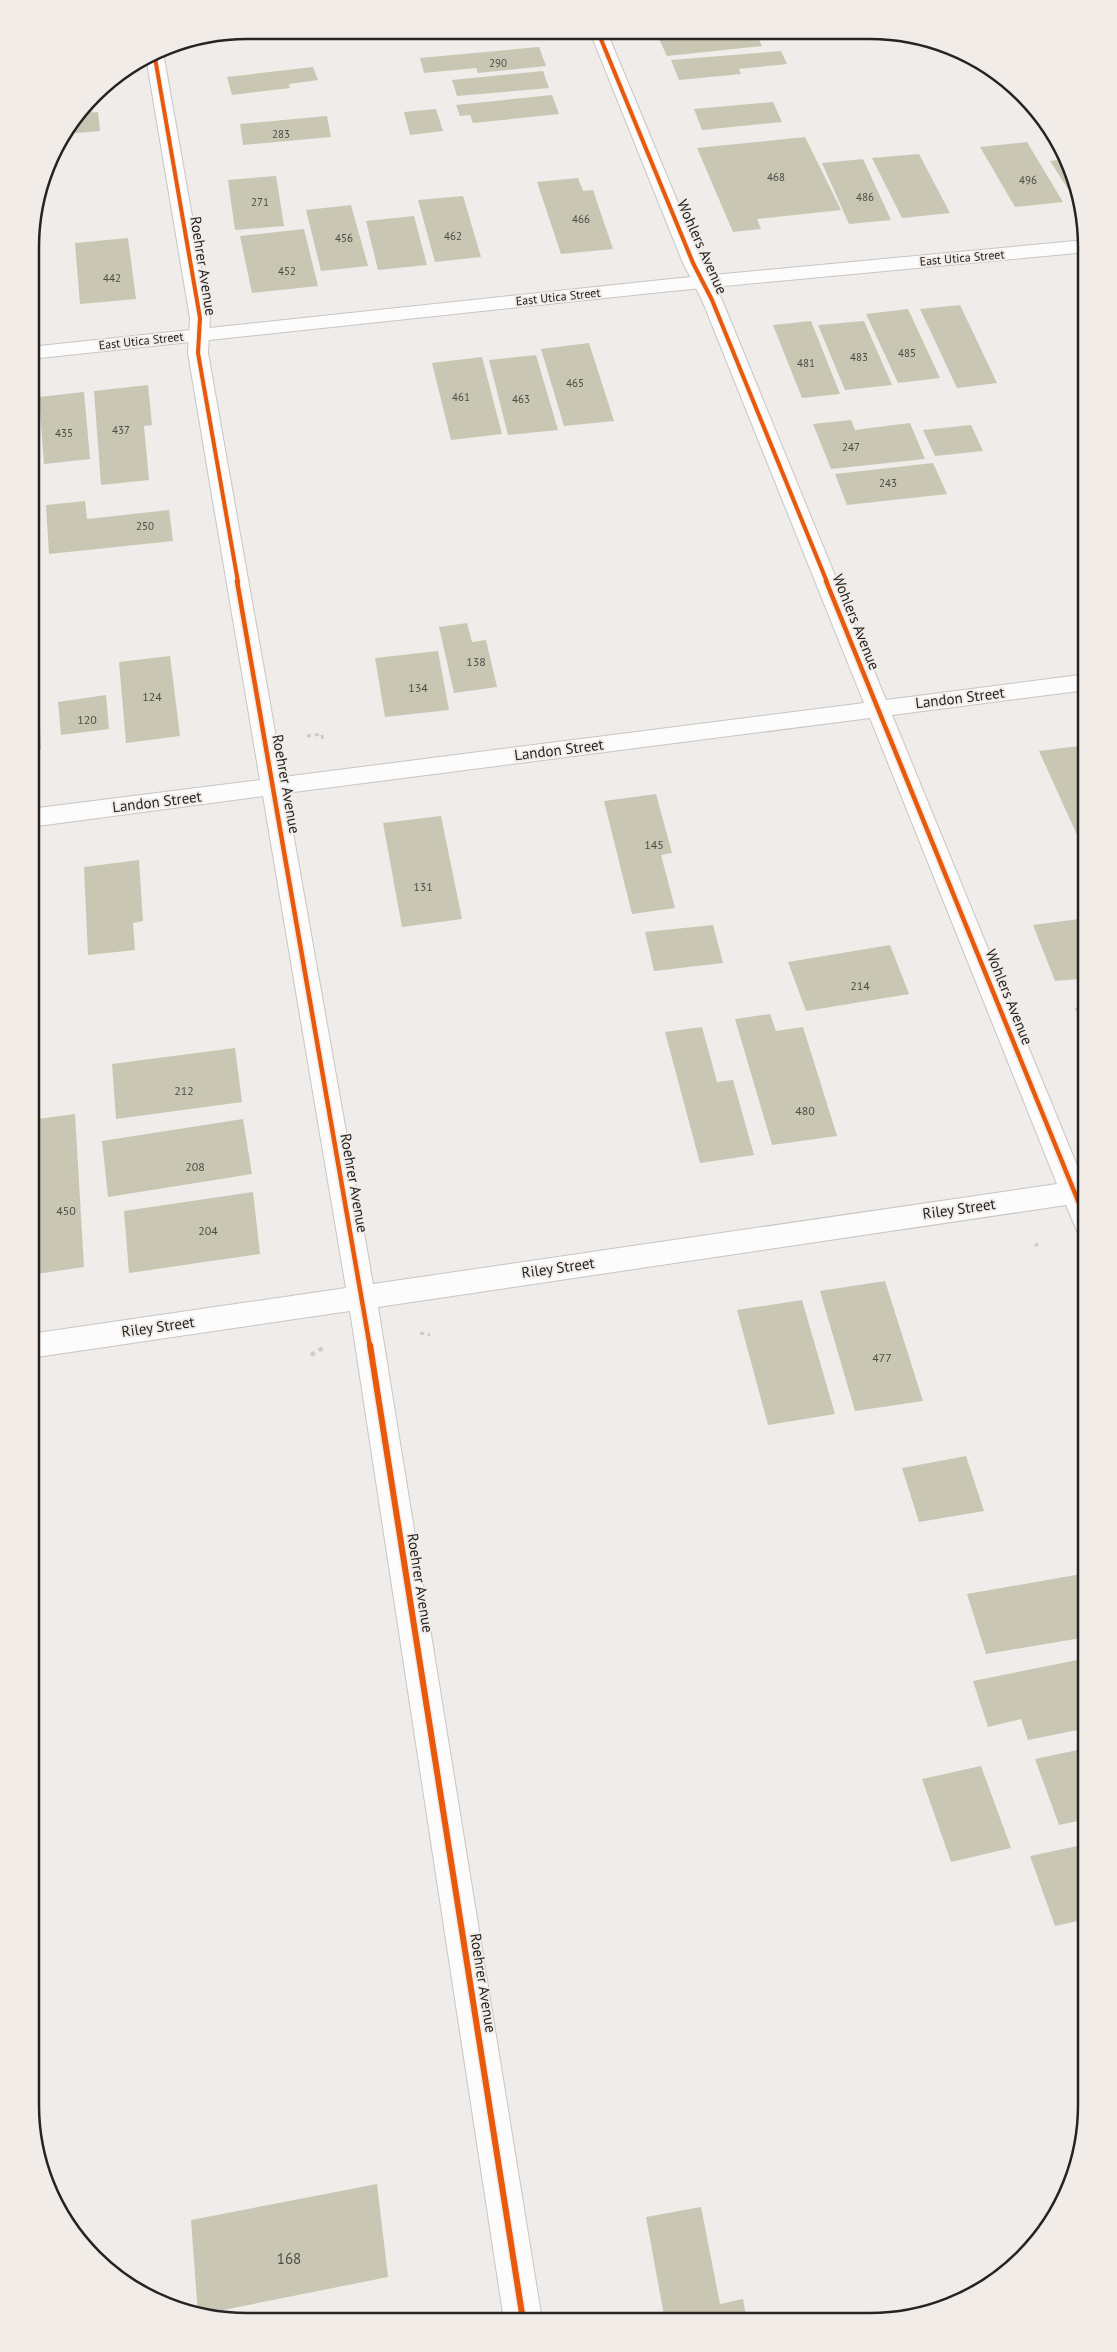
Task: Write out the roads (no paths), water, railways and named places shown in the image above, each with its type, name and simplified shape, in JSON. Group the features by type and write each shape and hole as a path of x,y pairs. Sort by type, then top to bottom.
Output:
{"street":[{"name":"Wohlers Avenue","path":"601,39 714,305 878,708 1078,1184"},
{"name":"Roehrer Avenue","path":"155,60 200,318 198,353 361,1298 522,2313"},
{"name":"East Utica Street","path":"39,351 199,336 703,282 1078,247"},
{"name":"Landon Street","path":"39,817 1078,683"},
{"name":"Riley Street","path":"39,1345 1078,1191"}]}
